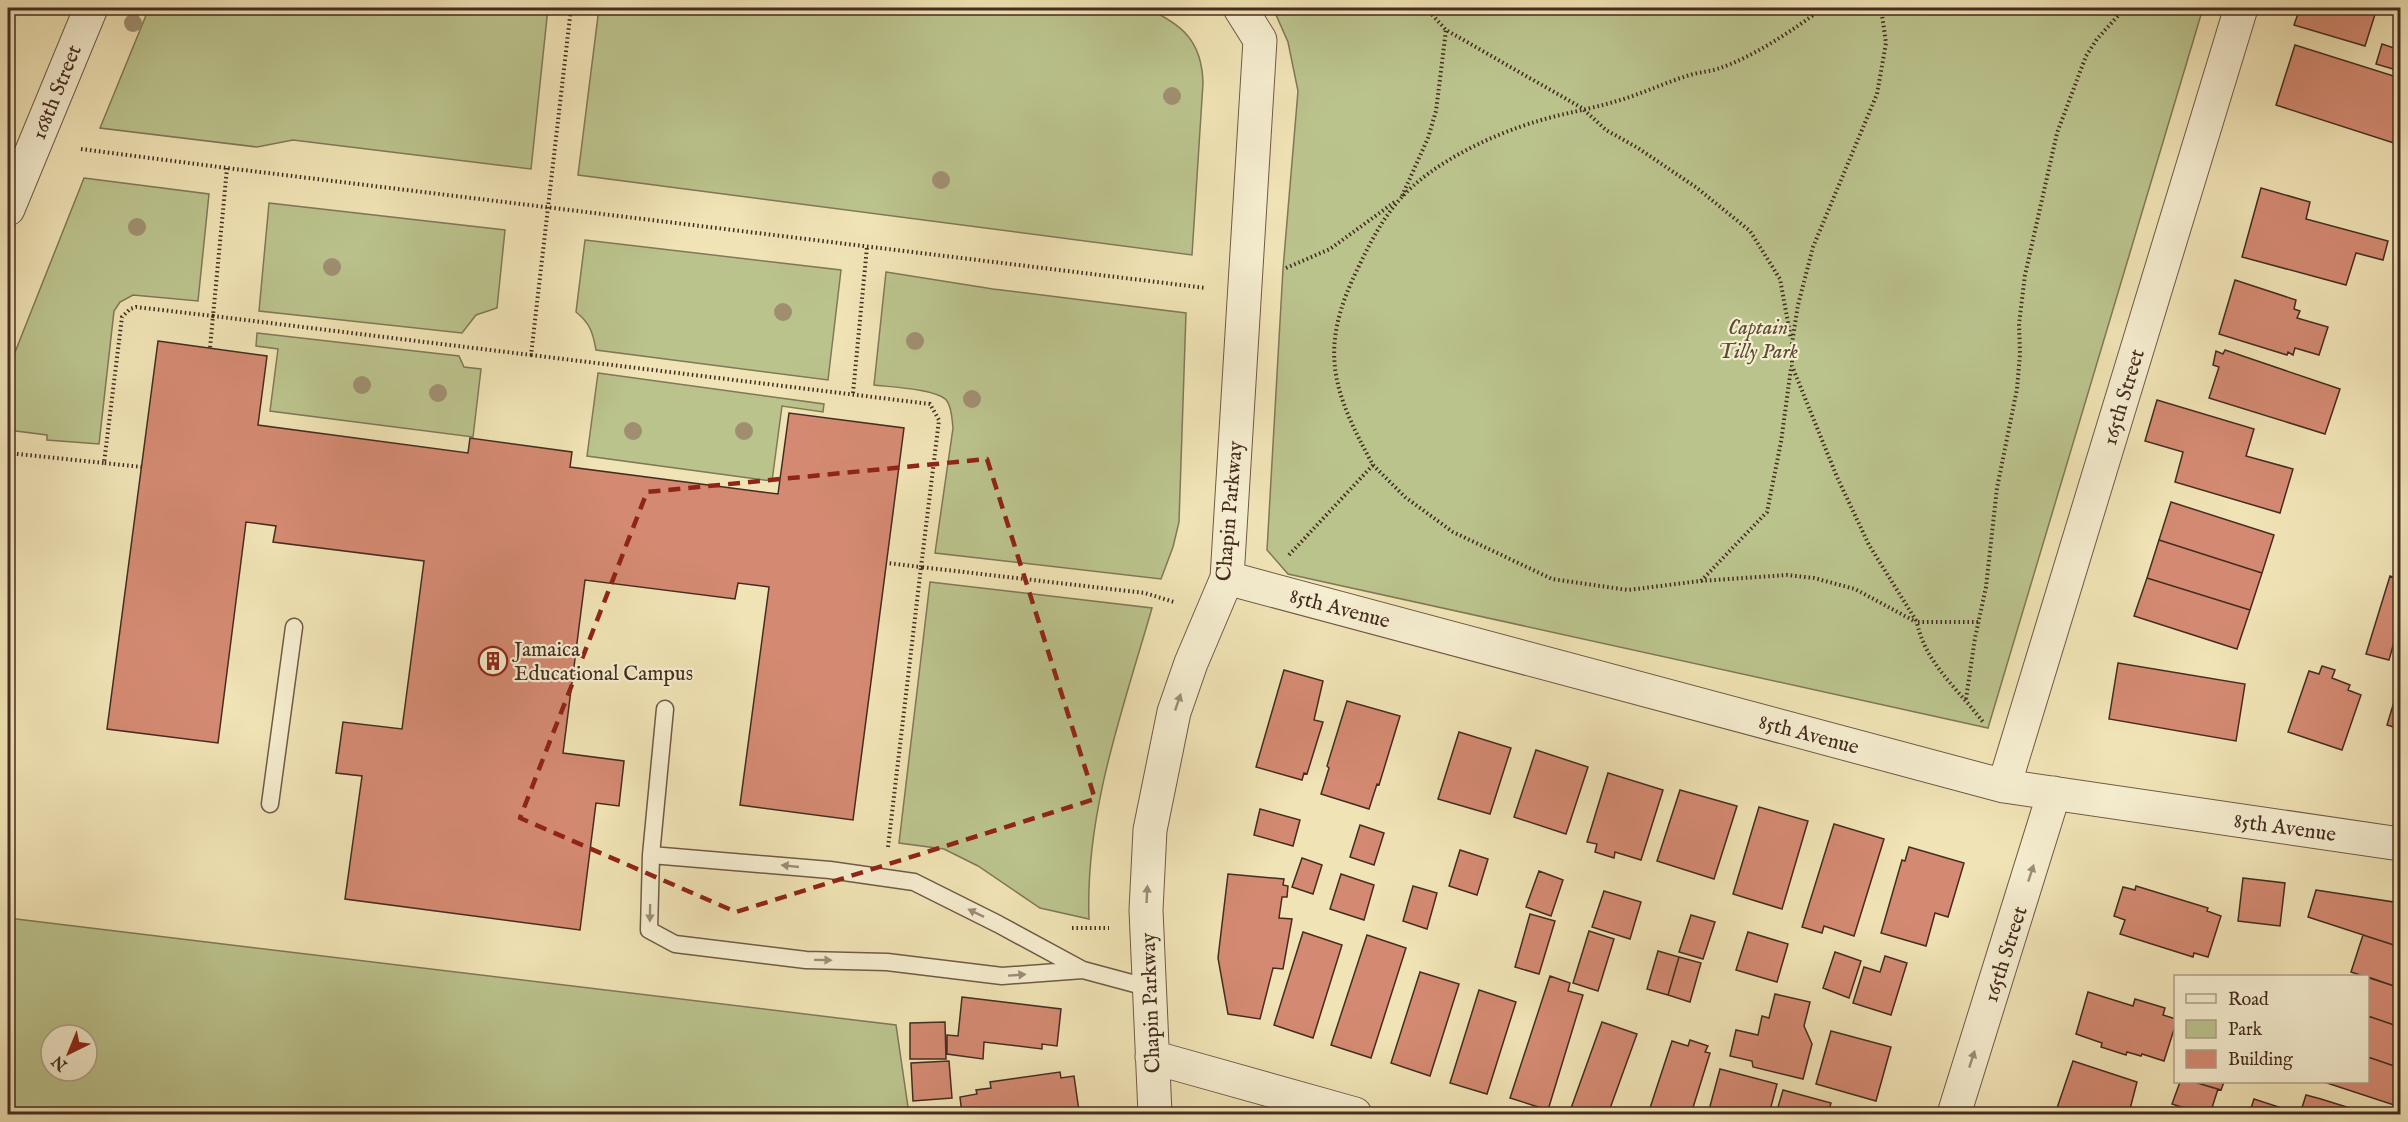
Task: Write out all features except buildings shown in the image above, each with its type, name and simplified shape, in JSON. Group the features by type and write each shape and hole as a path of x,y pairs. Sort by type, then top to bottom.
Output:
{"street":[{"name":"168th Street","path":"8,209 91,8"},
{"name":"Chapin Parkway","path":"1155,1114 1146,910 1150,830 1174,712 1191,663 1227,578 1260,40 1240,8"},
{"name":"165th Street","path":"2004,786 2241,8"},
{"name":"85th Avenue","path":"1227,578 2004,786 2400,844"},
{"name":"165th Street","path":"1954,1114 2054,794"},
{"path":"1152,1057 1355,1114"}],"lane":[{"path":"270,804 294,627"},
{"path":"665,709 651,855 649,930 675,944 806,960 887,962 1002,976 1083,970"},
{"path":"651,855 830,870 914,882 1083,970 1150,988"}],"path":[{"path":"531,355 571,8"},
{"path":"1426,8 1446,30 1582,108 1606,130 1638,148 1696,188 1750,231 1780,279 1792,343"},
{"path":"1283,269 1330,249 1457,154 1534,122 1582,108 1614,102 1690,75 1727,65 1794,30 1823,8"},
{"path":"1700,581 1767,513 1781,442 1798,305 1813,247 1877,94 1886,43 1881,8"},
{"path":"1792,366 1837,477 1869,545 1917,622 1919,634 1936,665 1966,699 1986,587 1997,488 2017,389 2020,354 2019,324 2025,275 2057,133 2086,56 2097,39 2125,8"},
{"path":"1446,30 1436,111 1428,138 1402,197 1381,224 1353,278 1334,340 1334,374 1345,411 1373,465 1405,497 1453,532 1552,579 1628,590 1700,581 1787,575 1814,578 1855,589 1917,622 1978,622"},
{"path":"81,149 1208,288 1215,285"},
{"path":"210,348 227,168"},
{"path":"853,393 867,247"},
{"path":"104,463 122,317 130,309 136,307 930,404 939,420 887,852"},
{"path":"8,453 142,467"},
{"path":"1286,558 1373,465"},
{"path":"887,563 1145,593 1177,603"}],"highlighted area":[{"path":"987,459 1095,799 736,912 520,818 647,492"}],"green space":[{"path":"149,8 548,8 531,169 293,140 257,147 100,128"},
{"path":"599,8 1146,8 1170,21 1188,36 1199,56 1202,68 1192,255 578,175"},
{"name":"Captain Tilly Park","path":"1273,8 2203,8 1988,728 1288,574 1267,550 1283,269 1298,91 1288,42"},
{"path":"84,178 209,194 198,301 133,295 120,302 114,311 99,444 47,440 47,435 8,430 8,370"},
{"path":"269,203 505,230 497,308 476,315 462,333 259,311"},
{"path":"585,240 841,270 828,380 596,350 590,329 585,320 576,312"},
{"path":"886,272 993,289 1186,313 1179,522 1173,547 1161,579 935,553 953,428 952,414 947,401 934,394 913,389 874,385"},
{"path":"257,333 459,356 464,367 481,369 473,437 270,411 278,349 256,346"},
{"path":"598,373 824,404 823,412 782,406 772,481 587,456"},
{"path":"930,582 1152,608 1118,723 1100,800 1089,879 1089,919 1040,908 978,866 944,849 899,843"},
{"path":"8,918 896,1025 909,1114 8,1114"}],"place":[{"name":"Jamaica Educational Campus","path":"493,661"}]}
